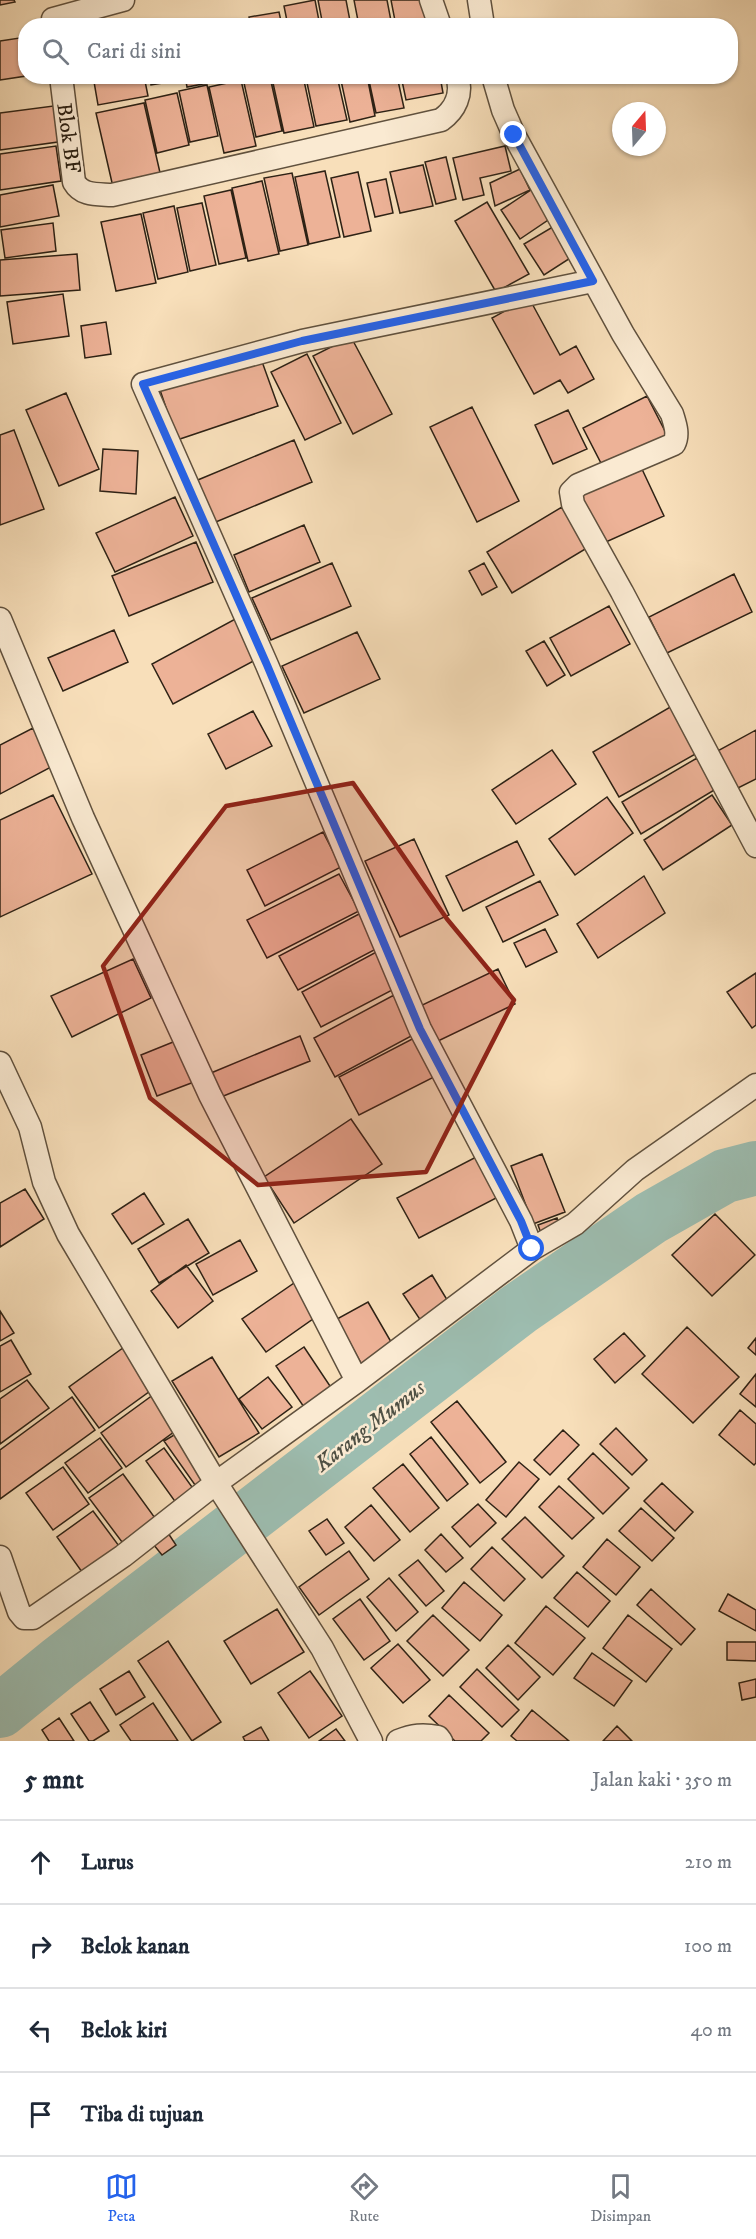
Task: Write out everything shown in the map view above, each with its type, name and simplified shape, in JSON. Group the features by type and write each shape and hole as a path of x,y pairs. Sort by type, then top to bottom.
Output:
{"street":[{"path":"52,15 123,0"},
{"path":"431,0 437,18"},
{"path":"479,0 482,18"},
{"name":"Blok BF","path":"62,84 74,182 78,189 87,194 112,195 441,120 451,113 458,99 459,84"},
{"path":"496,84 503,110 514,135 593,281 672,414 677,438 674,444 578,485 571,492 573,504 756,846"},
{"path":"532,1249 521,1221 420,1029 267,665 143,384 302,341 593,281"},
{"path":"0,619 83,818 210,1095 357,1381"},
{"path":"0,1064 30,1126 44,1182 68,1234 218,1486 322,1648 371,1741"},
{"path":"0,1557 19,1612 29,1620 123,1556 218,1486 532,1249 575,1224 635,1170 756,1085"},
{"path":"398,1741 412,1736 425,1735 438,1737 441,1741"}],"highlighted area":[{"path":"353,783 447,919 514,1000 426,1172 258,1185 150,1098 103,966 226,806"}],"building":[{"path":"0,0 14,0 15,2 0,5"},
{"path":"315,0 318,18 286,18 284,6"},
{"path":"318,0 346,0 349,18 321,18"},
{"path":"354,0 387,0 390,18 357,18"},
{"path":"391,0 424,0 427,18 394,18"},
{"path":"279,12 280,18 249,18"},
{"path":"18,38 18,77 0,80 0,41"},
{"path":"94,84 146,84 148,96 98,105"},
{"path":"186,84 203,84 187,87"},
{"path":"242,84 256,146 224,153 209,87"},
{"path":"244,84 272,84 282,131 256,137"},
{"path":"273,84 305,84 314,127 284,133"},
{"path":"307,84 339,84 347,120 316,126"},
{"path":"342,84 369,84 375,116 350,122"},
{"path":"370,84 399,84 404,108 376,113"},
{"path":"403,84 441,84 443,93 406,100"},
{"path":"207,85 218,136 190,142 179,91"},
{"path":"177,93 189,145 157,153 145,100"},
{"path":"144,103 161,177 113,187 96,113"},
{"path":"61,105 65,141 0,150 0,113"},
{"path":"56,146 61,181 0,190 0,154"},
{"path":"505,146 511,171 480,178 484,195 463,200 453,158"},
{"path":"446,157 456,199 436,204 425,162"},
{"path":"423,165 433,206 400,213 390,172"},
{"path":"520,169 530,190 495,206 490,183"},
{"path":"325,171 340,237 309,244 295,177"},
{"path":"358,172 371,231 344,237 331,178"},
{"path":"292,173 308,245 280,251 264,178"},
{"path":"386,179 393,213 375,217 367,183"},
{"path":"262,181 279,254 248,261 232,188"},
{"path":"53,185 59,216 0,227 0,195"},
{"path":"534,188 554,216 520,239 501,210"},
{"path":"231,190 246,258 219,264 204,196"},
{"path":"487,202 529,274 496,292 455,221"},
{"path":"202,203 216,265 190,271 177,208"},
{"path":"174,206 188,272 158,279 143,213"},
{"path":"141,214 156,283 116,291 101,222"},
{"path":"53,223 56,251 5,258 1,230"},
{"path":"556,225 575,255 544,275 524,244"},
{"path":"77,254 80,290 0,296 0,260"},
{"path":"63,294 69,336 13,344 7,302"},
{"path":"529,298 560,355 576,346 594,379 568,393 560,380 534,394 492,318"},
{"path":"106,322 111,354 85,358 81,326"},
{"path":"351,337 392,414 353,434 313,356"},
{"path":"307,354 341,423 305,440 271,372"},
{"path":"260,356 278,406 177,440 160,390"},
{"path":"66,393 99,469 59,486 26,410"},
{"path":"647,396 668,437 604,469 583,428"},
{"path":"472,407 519,501 477,522 430,427"},
{"path":"568,410 587,449 553,464 535,425"},
{"path":"14,430 44,509 0,525 0,435"},
{"path":"294,440 312,482 211,524 193,482"},
{"path":"103,449 138,451 136,494 100,491"},
{"path":"641,467 664,516 597,546 574,498"},
{"path":"175,497 193,536 115,572 96,533"},
{"path":"562,507 587,548 512,593 487,552"},
{"path":"304,525 320,562 249,592 234,555"},
{"path":"196,542 213,582 129,616 112,576"},
{"path":"332,563 351,606 271,640 252,598"},
{"path":"484,563 497,587 482,595 469,571"},
{"path":"734,574 752,612 667,653 649,617"},
{"path":"609,606 630,644 571,676 550,638"},
{"path":"239,617 261,657 173,704 152,664"},
{"path":"114,630 128,662 63,691 48,658"},
{"path":"357,632 380,679 304,713 282,666"},
{"path":"544,641 565,675 547,686 526,651"},
{"path":"672,706 699,752 619,797 593,752"},
{"path":"253,711 272,746 226,769 208,734"},
{"path":"33,728 53,766 0,794 0,745"},
{"path":"756,730 756,779 732,791 712,754"},
{"path":"552,750 576,784 516,824 492,790"},
{"path":"697,758 716,789 641,834 622,802"},
{"path":"53,795 92,874 0,917 0,820"},
{"path":"712,795 732,825 663,870 644,840"},
{"path":"607,797 633,833 575,875 549,839"},
{"path":"323,832 341,867 265,906 247,870"},
{"path":"414,839 449,915 400,937 365,861"},
{"path":"517,841 534,875 463,911 446,876"},
{"path":"339,874 359,911 267,958 247,920"},
{"path":"644,876 665,913 598,958 577,924"},
{"path":"540,881 558,915 503,942 486,907"},
{"path":"359,914 378,948 298,990 279,956"},
{"path":"545,929 557,952 526,967 514,943"},
{"path":"380,950 400,986 321,1027 302,992"},
{"path":"133,959 151,998 72,1037 51,996"},
{"path":"498,969 515,1004 436,1042 418,1007"},
{"path":"756,973 756,1025 752,1028 727,992"},
{"path":"394,995 415,1034 335,1077 314,1038"},
{"path":"300,1036 310,1061 221,1097 211,1073"},
{"path":"418,1036 438,1075 359,1115 339,1077"},
{"path":"178,1040 194,1082 157,1096 141,1055"},
{"path":"351,1119 382,1164 294,1223 264,1177"},
{"path":"542,1154 565,1212 533,1224 511,1166"},
{"path":"480,1155 502,1195 419,1238 397,1198"},
{"path":"25,1189 44,1219 0,1247 0,1203"},
{"path":"144,1193 164,1224 132,1244 112,1214"},
{"path":"715,1214 755,1255 712,1296 672,1255"},
{"path":"557,1218 561,1229 542,1236 538,1225"},
{"path":"188,1219 209,1253 159,1283 138,1249"},
{"path":"240,1240 257,1271 213,1295 196,1264"},
{"path":"186,1265 213,1301 178,1328 151,1291"},
{"path":"432,1275 449,1303 421,1321 403,1294"},
{"path":"297,1281 320,1314 266,1352 242,1319"},
{"path":"368,1302 394,1347 362,1365 337,1319"},
{"path":"0,1311 14,1333 0,1341"},
{"path":"687,1327 739,1377 693,1423 642,1374"},
{"path":"624,1333 645,1356 615,1383 594,1359"},
{"path":"756,1338 756,1355 748,1348"},
{"path":"11,1340 31,1374 0,1392 0,1346"},
{"path":"127,1345 157,1386 99,1428 69,1387"},
{"path":"304,1347 336,1395 308,1413 276,1366"},
{"path":"212,1357 259,1433 219,1457 172,1381"},
{"path":"756,1374 756,1407 740,1394"},
{"path":"268,1377 292,1407 262,1429 239,1399"},
{"path":"27,1380 49,1408 0,1444 0,1399"},
{"path":"157,1392 182,1426 126,1467 101,1433"},
{"path":"72,1397 95,1430 0,1499 0,1450"},
{"path":"457,1401 506,1462 480,1483 431,1422"},
{"path":"740,1410 756,1424 756,1463 754,1465 719,1435"},
{"path":"616,1428 647,1460 632,1475 600,1444"},
{"path":"563,1430 579,1445 550,1475 534,1460"},
{"path":"179,1432 214,1482 200,1492 164,1441"},
{"path":"431,1437 468,1484 447,1501 410,1454"},
{"path":"100,1438 122,1468 88,1493 65,1463"},
{"path":"164,1448 197,1494 179,1507 146,1461"},
{"path":"593,1453 629,1488 603,1514 568,1479"},
{"path":"519,1462 539,1479 506,1517 486,1500"},
{"path":"403,1464 439,1508 410,1532 373,1488"},
{"path":"63,1467 89,1504 53,1530 26,1493"},
{"path":"123,1474 155,1518 122,1542 89,1498"},
{"path":"662,1483 693,1512 675,1531 644,1501"},
{"path":"559,1486 594,1518 572,1539 539,1507"},
{"path":"478,1504 496,1523 470,1547 452,1527"},
{"path":"371,1505 400,1540 374,1561 345,1527"},
{"path":"641,1508 674,1538 652,1561 619,1531"},
{"path":"93,1511 119,1546 82,1572 57,1537"},
{"path":"525,1517 564,1556 542,1578 502,1539"},
{"path":"327,1519 344,1543 326,1555 309,1531"},
{"path":"168,1533 176,1545 162,1555 153,1544"},
{"path":"441,1534 463,1558 446,1572 425,1550"},
{"path":"607,1539 640,1567 616,1595 583,1567"},
{"path":"492,1547 525,1579 504,1601 471,1569"},
{"path":"349,1551 369,1579 319,1615 299,1587"},
{"path":"418,1560 444,1591 426,1606 399,1575"},
{"path":"577,1572 610,1601 588,1627 554,1598"},
{"path":"389,1578 418,1612 396,1631 367,1597"},
{"path":"464,1582 502,1615 480,1641 442,1608"},
{"path":"651,1589 695,1629 681,1645 637,1605"},
{"path":"728,1594 756,1610 756,1631 719,1611"},
{"path":"360,1599 390,1641 364,1660 333,1619"},
{"path":"546,1606 585,1638 553,1675 515,1643"},
{"path":"277,1609 304,1652 251,1684 224,1641"},
{"path":"433,1615 469,1650 443,1676 407,1641"},
{"path":"628,1615 672,1649 646,1682 603,1648"},
{"path":"168,1641 221,1722 192,1741 138,1661"},
{"path":"727,1642 756,1642 756,1661 727,1660"},
{"path":"398,1644 430,1680 403,1703 371,1668"},
{"path":"508,1645 540,1677 518,1700 486,1668"},
{"path":"592,1653 632,1681 614,1706 574,1678"},
{"path":"477,1669 519,1710 502,1727 460,1687"},
{"path":"129,1671 145,1697 116,1715 100,1689"},
{"path":"310,1671 342,1716 309,1738 278,1693"},
{"path":"756,1679 756,1697 742,1700 739,1683"},
{"path":"449,1695 489,1733 481,1741 455,1741 429,1716"},
{"path":"90,1702 109,1731 93,1741 89,1741 71,1714"},
{"path":"153,1703 178,1741 131,1741 120,1725"},
{"path":"532,1710 569,1741 517,1741 511,1736"},
{"path":"59,1718 74,1741 49,1741 42,1730"},
{"path":"617,1726 632,1741 603,1741"},
{"path":"261,1727 269,1741 245,1741 243,1737"},
{"path":"336,1729 345,1741 319,1741"}],"waterway":[{"name":"Karang Mumus","path":"0,1711 59,1663 519,1309 651,1218 725,1176 756,1168"}],"route":[{"path":"514,135 540,187 570,236 593,281 302,341 143,384 267,665 420,1029 521,1221 532,1249"}]}
